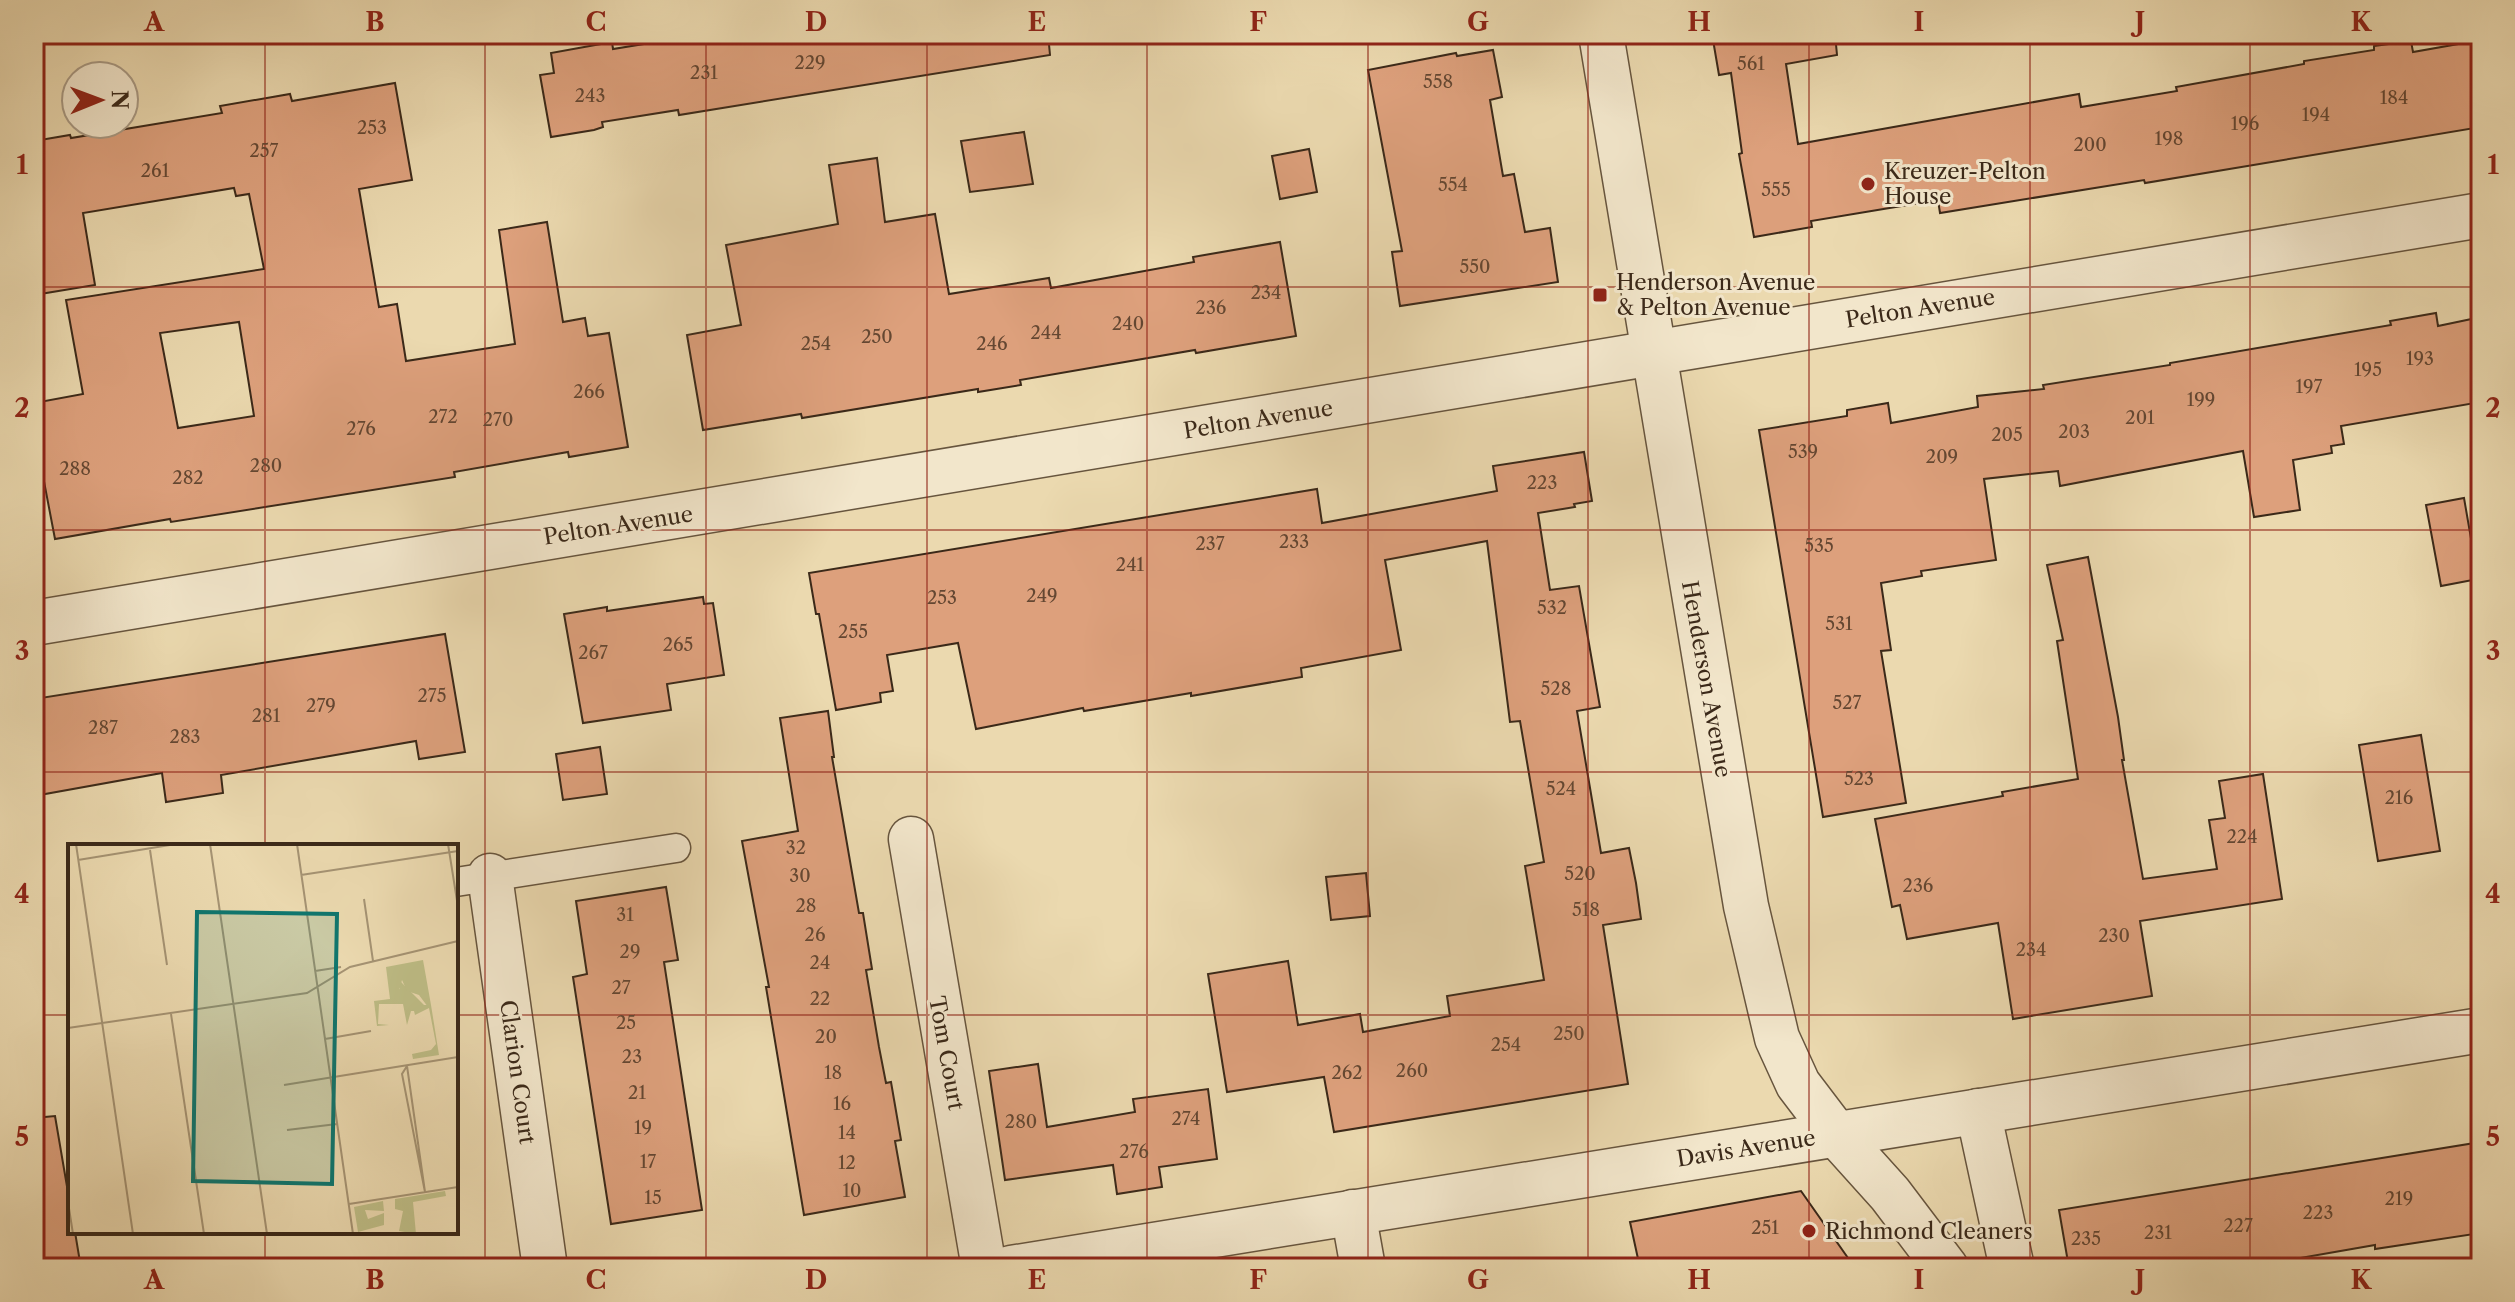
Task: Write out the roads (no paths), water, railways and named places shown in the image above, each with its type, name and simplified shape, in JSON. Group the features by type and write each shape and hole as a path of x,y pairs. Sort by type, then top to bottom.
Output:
{"street":[{"name":"Henderson Avenue","path":"1601,34 1746,906 1777,1038 1798,1084 1836,1134 1890,1194 1946,1268"},
{"name":"Pelton Avenue","path":"34,623 2481,215"},
{"name":"Tom Court","path":"911,839 984,1268"},
{"name":"Clarion Court","path":"473,879 545,1268"},
{"name":"Davis Avenue","path":"1011,1268 2481,1030"},
{"path":"1978,1111 2012,1268"},
{"path":"1353,1212 1363,1268"}],"lane":[{"path":"473,879 676,848"}],"place":[{"name":"Kreuzer-Pelton House","path":"1868,184"},
{"name":"Henderson Avenue & Pelton Avenue","path":"1600,295"},
{"name":"Richmond Cleaners","path":"1809,1231"}]}
